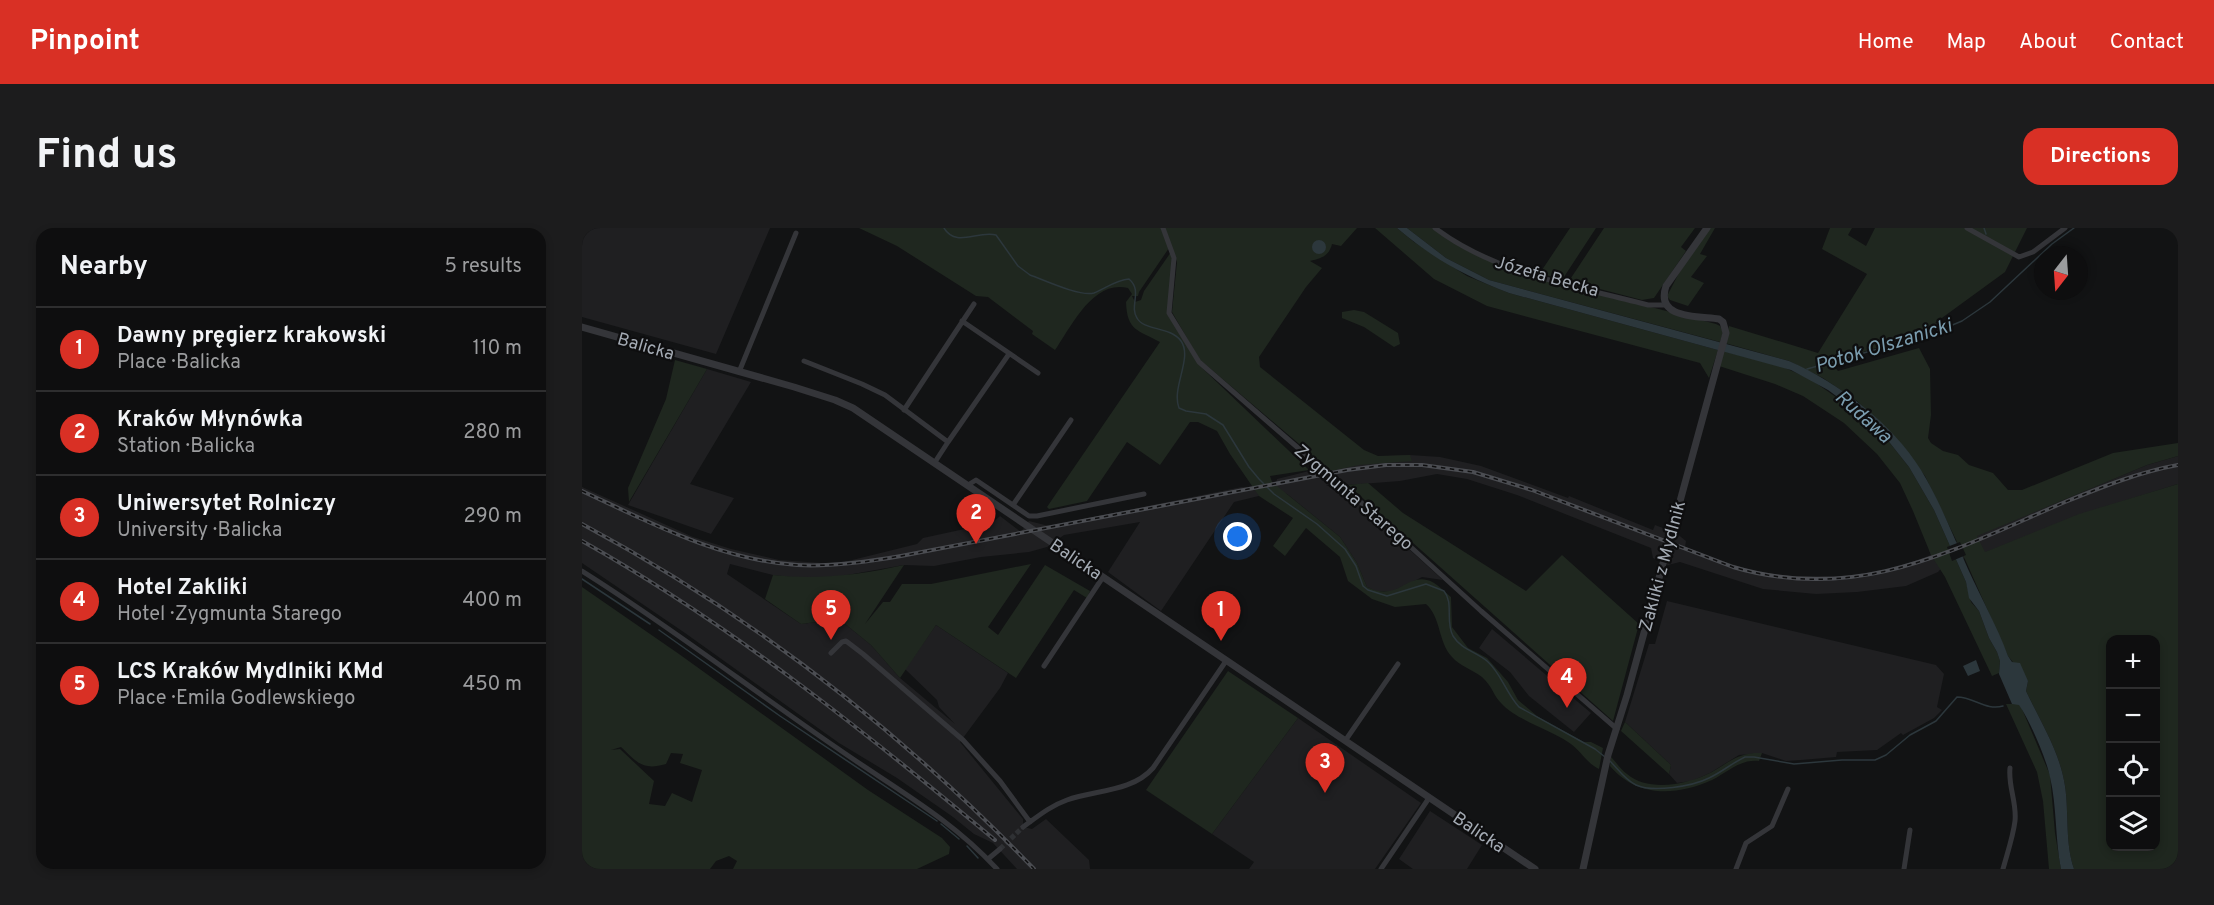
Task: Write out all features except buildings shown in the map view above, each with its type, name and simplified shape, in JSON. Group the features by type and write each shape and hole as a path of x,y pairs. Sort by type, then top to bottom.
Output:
{"street":[{"name":"Zygmunta Starego","path":"1163,228 1174,258 1169,313 1199,362 1617,729"},
{"name":"Józefa Becka","path":"1435,228 1458,244 1494,262 1648,305 1666,305"},
{"path":"1666,305 1663,296 1666,286 1707,228"},
{"path":"1967,228 2019,257 2033,252 2065,228"},
{"path":"739,372 796,234"},
{"path":"904,410 974,304"},
{"name":"Zakliki z Mydlnik","path":"1583,869 1608,758 1726,333 1723,322 1719,319 1688,316 1666,305"},
{"path":"963,321 1038,373"},
{"name":"Balicka","path":"582,327 845,404 935,462 1535,869"},
{"path":"935,462 1009,354"},
{"path":"804,361 885,395 948,442"},
{"path":"1013,505 1071,420"},
{"path":"968,485 976,480 1029,516 1144,494"},
{"path":"582,571 837,749 931,810 966,838 997,869"},
{"path":"1044,666 1103,577"},
{"path":"831,653 846,641 863,654 963,740 1000,782 1030,822"},
{"path":"1023,827 1046,810 1064,801 1141,779 1153,768 1226,661"},
{"path":"1345,741 1398,664"},
{"path":"2003,869 2015,822 2013,794 2009,786 2010,768"},
{"path":"1736,869 1746,843 1772,826 1788,789"},
{"path":"1381,869 1429,798"},
{"path":"1904,869 1910,830"},
{"path":"988,858 1000,849"}],"shaded area":[{"path":"582,228 770,228 716,354 582,317"},
{"path":"859,228 1161,228 1169,248 1138,296 1132,296 1135,302 1141,300 1144,291 1171,252 1168,314 1199,365 1309,470 1270,476 1272,482 1340,537 1357,563 1367,587 1386,592 1419,579 1430,581 1451,597 1452,627 1468,648 1487,658 1508,682 1518,700 1537,716 1584,742 1591,742 1603,748 1599,769 1568,742 1507,709 1482,677 1455,660 1447,651 1431,609 1426,604 1395,607 1372,599 1348,581 1340,557 1306,528 1285,556 1273,546 1293,518 1259,496 1217,431 1198,422 1190,422 1160,465 1127,442 1087,501 1049,509 1047,507 1160,342 1140,332 1131,324 1126,302 1132,294 1128,288 1115,287 1094,298 1084,307 1055,350 988,297 976,296 897,246"},
{"path":"1165,228 1357,228 1341,246 1332,244 1324,256 1310,261 1322,268 1306,287 1259,357 1260,367 1364,450 1378,456 1410,455 1412,461 1359,465 1331,471 1199,359 1172,312 1177,262"},
{"path":"1375,228 1397,228 1414,242 1467,276 1509,293 1718,350 1709,378 1700,363 1487,306 1434,279"},
{"path":"1407,228 1433,228 1488,260 1716,324 1723,332 1720,342 1489,280 1446,258"},
{"path":"1570,228 1596,228 1562,280 1540,273"},
{"path":"1604,228 1695,228 1681,247 1686,251 1654,298 1642,300 1569,281"},
{"path":"1709,228 1715,228 1700,254 1707,256 1691,277 1704,283 1688,306 1670,300 1667,296 1679,273"},
{"path":"1830,228 1852,228 1848,235 1866,246 1875,228 2027,228 2005,272 1935,323 1942,324 1942,328 1830,362 1838,371 1919,348 1930,369 1931,415 1928,438 1931,443 1943,451 1958,455 1969,465 1993,473 2008,490 2022,490 2113,453 2178,443 2178,456 2147,465 1977,536 1985,552 2079,514 2178,484 2178,869 2074,869 2069,849 2065,786 2059,761 2026,691 2028,681 2008,656 1925,476 1893,435 1857,401 1823,378 1789,361 1725,343 1729,326 1818,353 1867,274 1822,249"},
{"path":"1354,310 1364,312 1398,333 1400,344 1394,347 1364,327 1342,318 1342,312"},
{"path":"1723,351 1783,367 1810,379 1862,415 1882,433 1909,467 1934,510 1966,582 1971,602 1979,611 1997,652 2000,661 1999,673 1992,676 1945,577 1931,555 1900,483 1877,454 1844,423 1803,396 1775,384 1719,366"},
{"path":"675,360 707,369 629,502 628,488 666,399"},
{"path":"707,369 751,382 690,484 734,498 711,534 628,505"},
{"path":"1410,455 1440,457 1481,466 1568,498 1569,496 1653,530 1655,525 1676,533 1686,541 1685,547 1719,560 1757,572 1791,576 1847,576 1904,565 1931,555 1929,550 1977,535 2147,465 2178,456 2178,484 2079,515 1981,554 1946,563 1938,572 1906,586 1857,592 1816,594 1763,589 1680,562 1668,565 1653,558 1651,548 1517,495 1467,479 1437,474 1400,481 1326,485 1348,494 1443,580 1422,577 1393,592 1376,591 1367,587 1357,563 1340,537 1287,494 1279,491 1234,502 1161,611 1108,572 1140,522 1064,535 1047,547 1029,552 981,557 934,566 904,565 836,577 800,578 773,575 730,564 727,574 801,624 839,619 871,645 900,678 955,724 939,707 937,700 905,669 936,625 1008,673 1000,688 960,742 1023,819 1023,827 1032,829 1046,819 1089,860 1090,869 1017,869 993,843 974,834 897,778 839,743 582,563 582,487 693,537 731,549 779,560 836,564 917,544 923,538 992,523 1000,516 1021,532 1029,521 1049,526 1242,487 1253,488 1276,483 1277,479 1365,457"},
{"path":"1368,483 1403,513 1526,591 1562,555 1639,624 1613,721 1348,485"},
{"path":"1031,564 988,627 998,635 1045,565 1090,591 1087,598 1074,590 1016,678 936,625 900,678 871,645 839,619 801,624 765,599 773,575 839,576 904,565 865,624 883,602 890,602 902,584 931,584"},
{"path":"582,587 868,790 942,838 950,847 949,854 917,869 733,869 737,861 729,856 716,861 710,869 582,869","holes":["621,747 645,766 666,764 671,753 683,754 680,763 702,770 692,802 672,793 665,806 649,804 654,781 620,749 611,750"]},
{"path":"1667,601 1936,665 1944,674 1937,707 1942,710 1934,718 1903,735 1901,733 1877,750 1837,752 1836,757 1786,761 1762,753 1739,755 1710,773 1692,781 1677,783 1669,774 1671,765 1625,722 1649,644 1655,644"},
{"path":"1492,629 1591,713 1574,732 1529,696 1510,672 1479,648"},
{"path":"1228,671 1298,718 1212,834 1146,790"},
{"path":"2006,704 2019,704 2050,775 2061,869 2049,869 2043,801 2037,772"},
{"path":"1298,718 1421,803 1375,869 1249,869 1254,862 1212,834"},
{"path":"1625,722 1671,765 1669,774 1621,731"},
{"path":"1762,753 1759,761 1740,764 1712,780 1671,791 1645,789 1632,784 1610,766 1611,757 1636,780 1669,785 1703,776 1737,758"},
{"path":"1430,811 1482,845 1467,869 1413,869 1399,859"}],"water":[{"name":"Rudawa","path":"1397,228 1407,228 1446,258 1489,280 1789,361 1827,381 1880,421 1909,453 1928,482 2008,656 2012,662 2020,663 2028,681 2026,691 2049,737 2062,773 2066,796 2069,849 2074,869 2061,869 2052,788 2048,769 2037,740 2019,705 2012,704 1999,674 2000,661 1997,652 1979,611 1969,598 1966,582 1934,510 1909,467 1882,433 1828,390 1791,370 1509,293 1450,266"},
{"path":"1316,240 1322,240 1326,247 1322,254 1316,254 1312,250 1312,244"},
{"path":"1976,660 1980,671 1968,676 1963,666"}],"pier":[{"path":"1960,542 1966,555 1952,561 1947,547"}],"waterway":[{"path":"944,228 949,234 961,238 996,235 1018,266 1030,275 1080,293 1094,293 1129,279 1135,288 1134,309 1140,322 1176,336 1184,348 1184,364 1177,400 1179,408 1206,414 1223,425 1259,479 1274,494 1317,524 1345,549 1356,566 1363,586 1368,590 1387,596 1426,584 1444,591 1447,596 1453,636 1460,644 1492,666 1519,707 1595,749 1605,757"},
{"path":"1984,228 1986,234"},
{"name":"Potok Olszanicki","path":"1807,369 1931,334 1962,321 1990,302 2052,244 2074,228"},
{"path":"582,579 650,624"},
{"path":"659,630 780,716 937,821"},
{"path":"1609,760 1632,783 1652,788 1683,786 1702,781 1745,757 1794,764 1875,760 1886,755 1910,735 1936,721 1957,697 1991,707 2003,706"},
{"path":"941,824 959,839"},
{"path":"967,846 978,858"}],"tunnel":[{"path":"1000,849 1023,827"}],"railway":[{"path":"582,491 660,527 713,548 768,562 823,565 901,556 1347,470 1386,465 1422,465 1473,472 1532,490 1733,567 1779,577 1822,579 1864,575 1904,566 1984,538 2107,486 2178,465"},
{"path":"582,524 705,597 822,679 931,770 1034,869"},
{"path":"582,541 691,607 743,643 846,719 995,840"}],"place":[{"name":"Kraków Młynówka","path":"976,544"},
{"name":"LCS Kraków Mydlniki KMd","path":"831,640"},
{"name":"Dawny pręgierz krakowski","path":"1221,641"},
{"name":"Hotel Zakliki","path":"1567,708"},
{"name":"Uniwersytet Rolniczy","path":"1325,793"}]}
